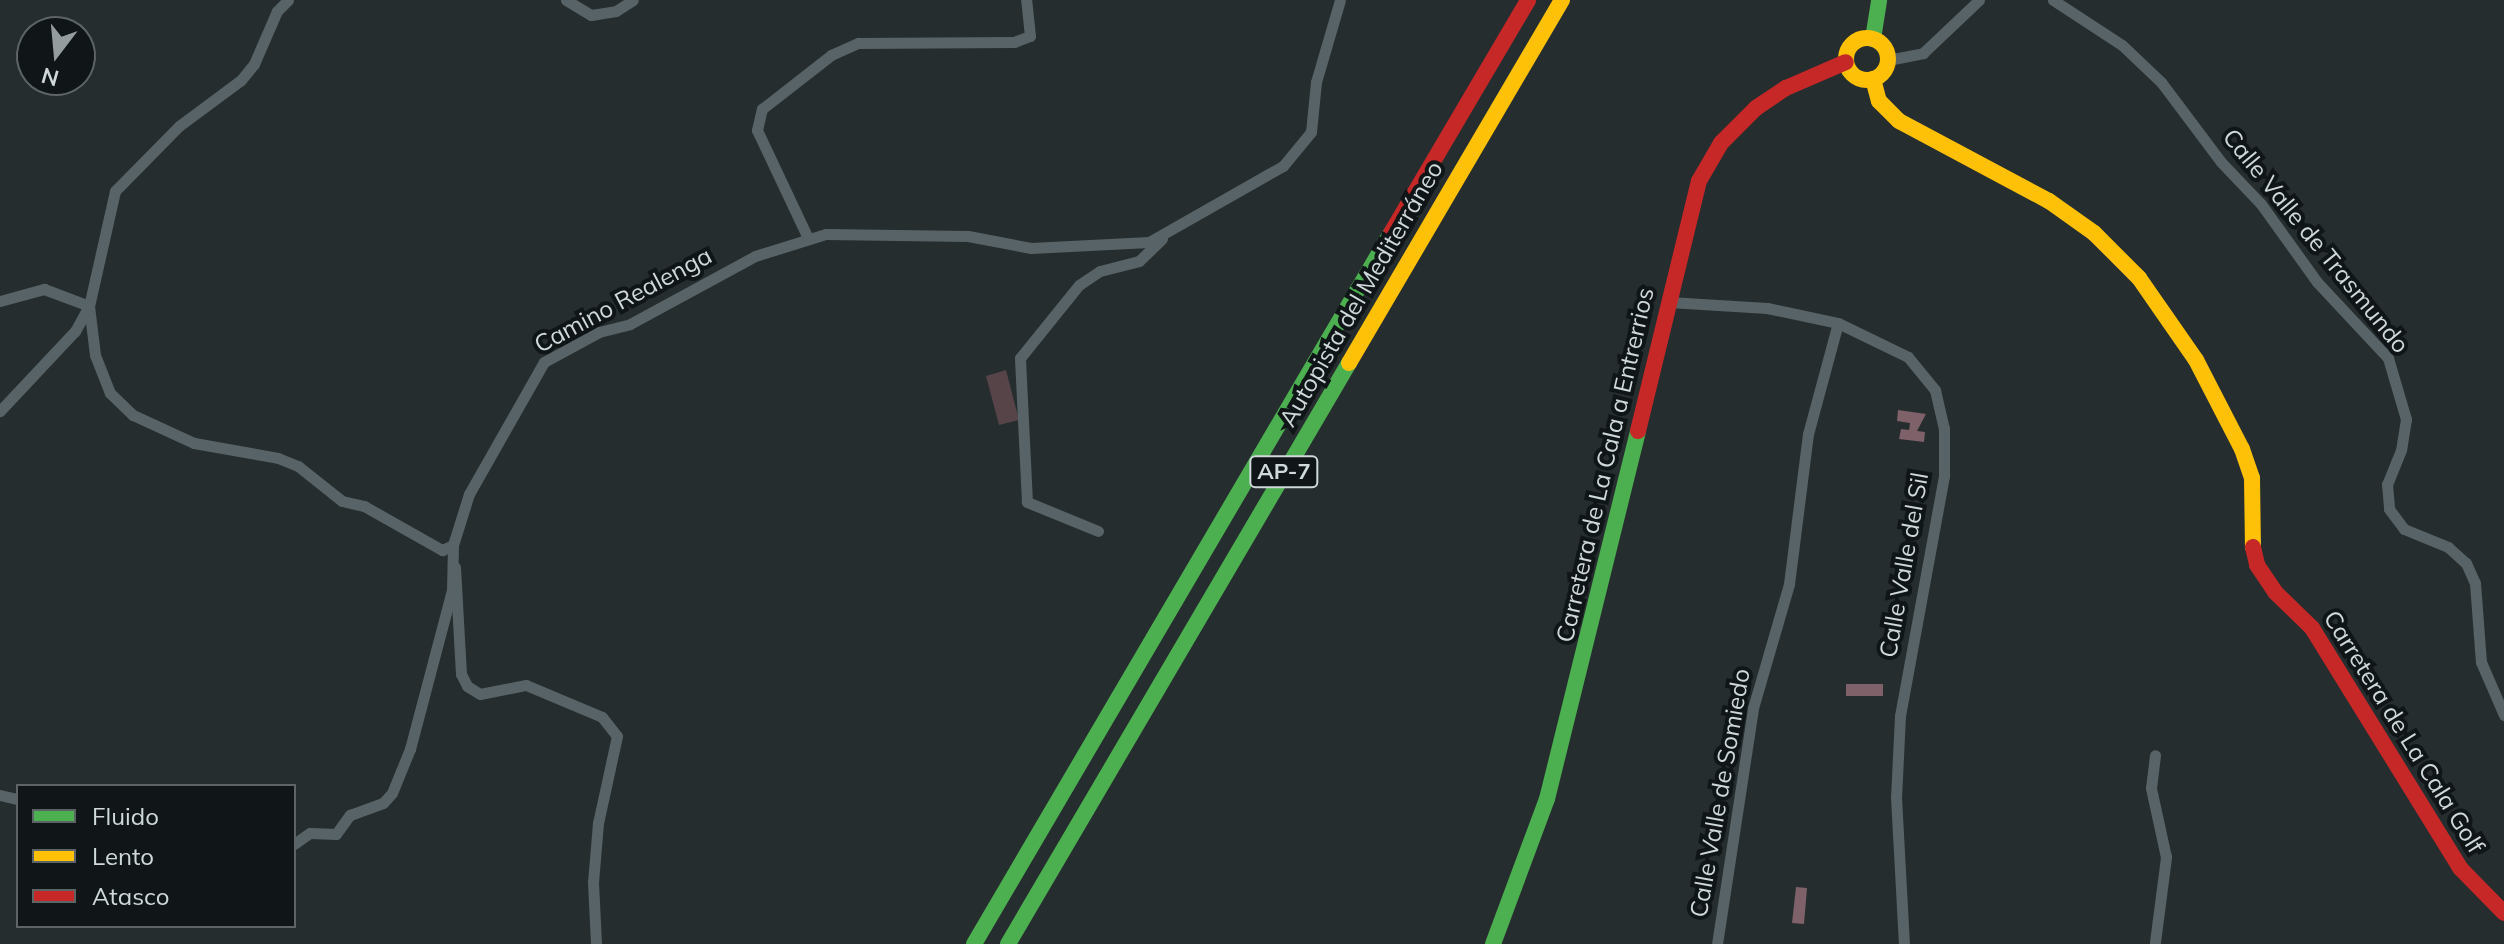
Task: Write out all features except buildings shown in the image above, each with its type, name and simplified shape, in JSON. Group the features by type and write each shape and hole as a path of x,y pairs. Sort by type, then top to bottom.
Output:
{"main road":[{"name":"Autopista del Mediterráneo","path":"974,944 1528,0"},
{"name":"Autopista del Mediterráneo","path":"1008,944 1562,0"},
{"path":"1873,39 1879,0"},
{"path":"1873,39 1884,47 1888,60 1873,79 1857,78 1846,62 1853,43 1873,39"},
{"name":"Carretera de La Cala a Entrerrios","path":"1493,944 1547,799 1669,302 1690,203 1721,143 1769,98 1846,62"},
{"name":"Carretera de La Cala Golf","path":"1873,79 1879,101 1899,121 2049,201 2102,240 2139,278 2196,360 2246,457 2252,478 2250,539 2257,565 2275,592 2312,628 2460,868 2504,913"}],"street":[{"path":"0,411 75,331 89,306 115,191 179,126 241,80 254,64 277,11 288,0"},
{"path":"566,0 591,15 616,11 633,0"},
{"path":"807,236 757,130 762,109 831,55 858,43 1005,42 1030,36 1026,0"},
{"name":"Camino Realenga","path":"453,545 469,494 544,362 599,332 630,324 755,256 807,236 968,236 1031,248 1162,239 1283,166 1306,142 1316,82 1340,0"},
{"path":"1888,60 1923,53 1979,0"},
{"name":"Calle Valle de Trasmundo","path":"2053,0 2122,45 2161,82 2221,162 2261,204 2317,282 2388,358 2406,419 2401,450 2387,484 2389,509 2404,529 2448,547 2466,563 2475,583 2481,662 2504,715"},
{"path":"1098,531 1027,502 1020,358 1079,285 1100,271 1139,261 1162,239"},
{"path":"0,301 44,289 89,306"},
{"name":"Calle Valle del Sil","path":"1669,302 1767,308 1838,323 1882,341 1925,373 1944,428 1937,525 1900,716 1896,797 1904,944"},
{"path":"89,306 95,355 110,393 133,415 194,443 278,458 298,466 342,501 364,506 442,550 453,545 461,674 467,686 480,694 526,685 602,717 617,736 597,833 596,944"},
{"name":"Calle Valle de Somiedo","path":"1717,944 1753,708 1789,584 1808,434 1838,323"},
{"path":"296,843 310,833 336,834 350,815 383,803 392,793 425,698 455,567"},
{"path":"2153,943 2166,857 2151,788 2155,755"}],"shaded area":[{"path":"1006,370 1019,420 999,425 986,376"},
{"path":"1898,410 1926,414 1917,431 1925,432 1924,442 1899,439 1901,429 1909,430 1910,423 1897,421"},
{"path":"1846,684 1883,684 1883,696 1846,696"},
{"path":"1796,887 1807,888 1804,924 1792,923"}],"traffic: fast":[{"path":"1873,39 1879,0"},
{"path":"974,944 1391,233"},
{"path":"1008,944 1349,363"},
{"path":"1493,944 1547,799 1638,431"}],"traffic: slow":[{"path":"1349,363 1562,0"},
{"path":"1867,38 1882,44 1888,59 1882,74 1867,80 1852,74 1846,59 1852,44 1867,38"},
{"path":"1873,79 1879,101 1899,121 2049,201 2094,233 2139,278 2196,360 2242,449 2252,478 2253,547"}],"traffic: jam":[{"path":"1391,233 1528,0"},
{"path":"1638,431 1699,181 1721,143 1756,108 1786,88 1846,62"},
{"path":"2253,547 2257,565 2275,592 2312,628 2460,868 2504,913"}]}
